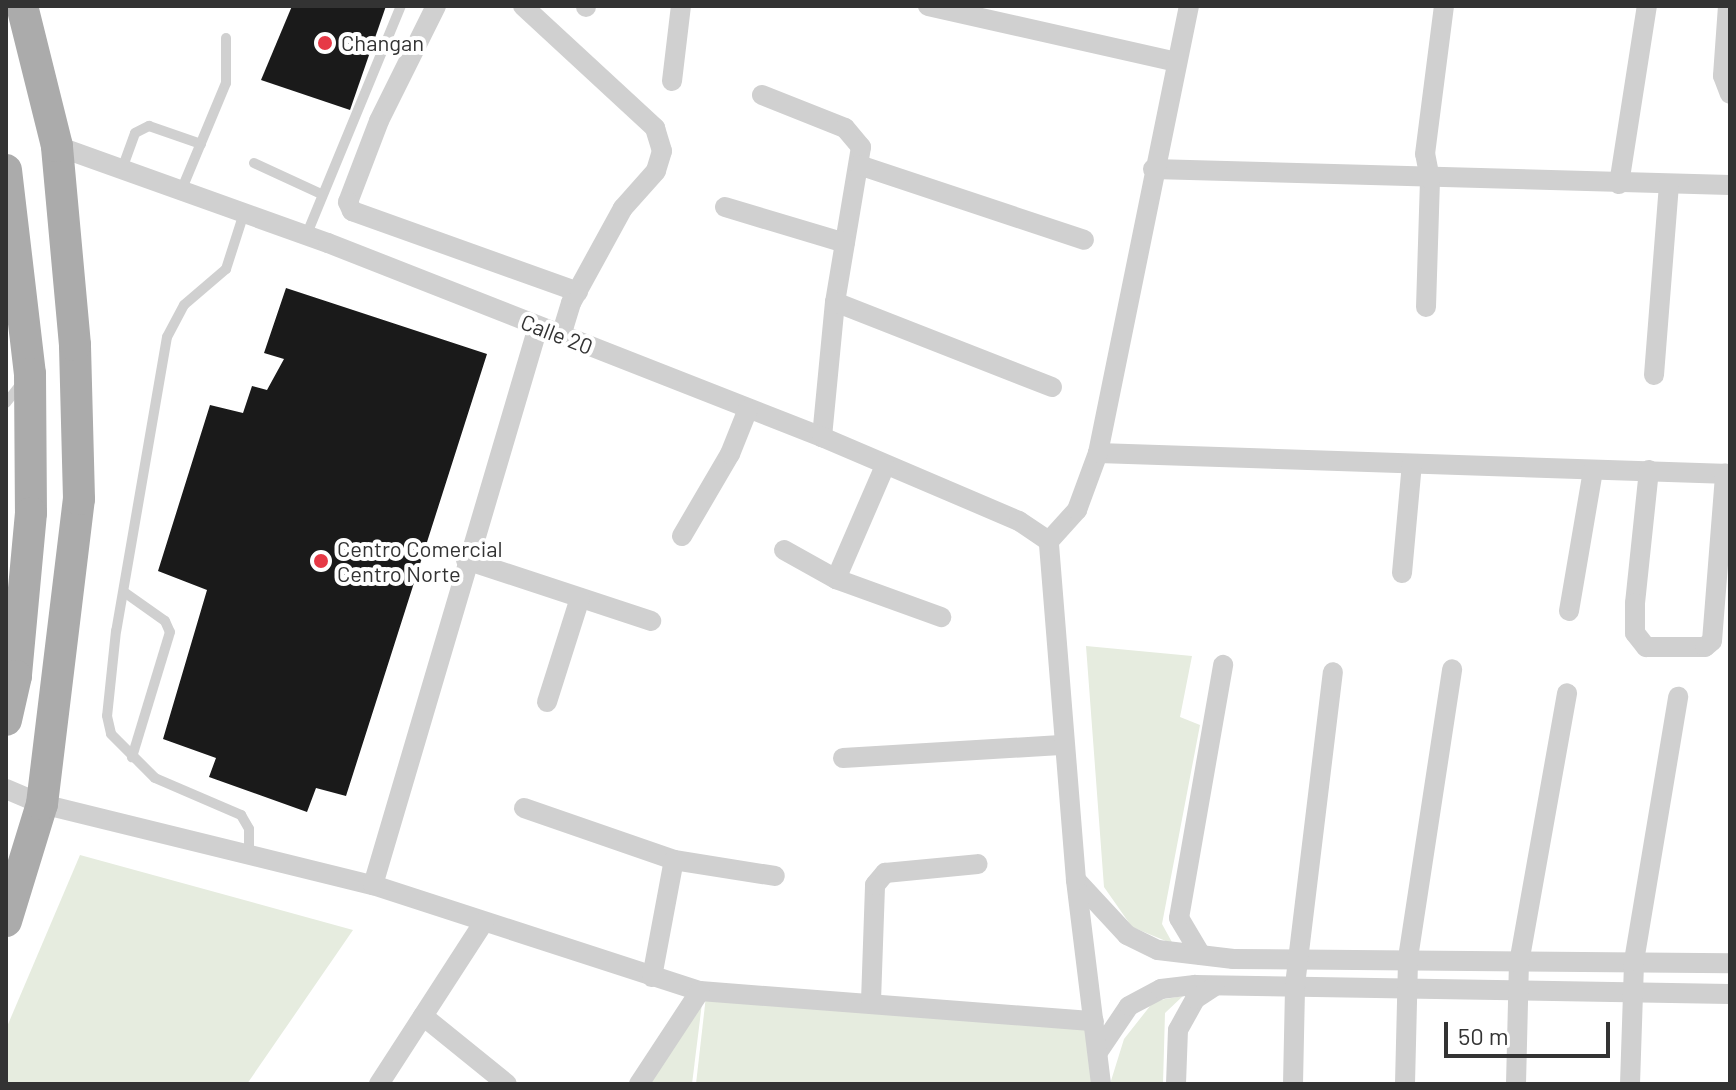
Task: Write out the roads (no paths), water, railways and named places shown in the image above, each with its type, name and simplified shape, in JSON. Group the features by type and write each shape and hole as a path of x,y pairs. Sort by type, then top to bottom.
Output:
{"main road":[{"path":"6,921 42,804 79,499 75,345 57,146 22,6"},
{"path":"6,170 30,374 31,513 16,676 6,720"}],"street":[{"path":"436,6 379,121 348,202 352,211 578,292"},
{"path":"523,6 655,128 662,151 656,171 623,208 578,292 561,335"},
{"path":"672,81 681,6"},
{"path":"928,6 1177,62"},
{"path":"1101,1084 1076,880 1049,541 1077,510 1098,453 1153,169 1189,6"},
{"path":"1426,307 1430,179 1425,154 1444,6"},
{"path":"1619,184 1647,6"},
{"path":"1728,6 1723,76 1730,94"},
{"path":"762,95 845,128 861,147 835,302 822,437"},
{"name":"Calle 20","path":"57,146 306,236 822,437 1019,521 1049,541"},
{"path":"859,165 1084,240"},
{"path":"1153,169 1730,185"},
{"path":"1654,375 1669,185"},
{"path":"725,207 845,243"},
{"path":"835,302 1052,387"},
{"path":"373,885 466,560 538,327"},
{"path":"682,536 730,454 748,409"},
{"path":"1098,453 1649,470 1728,474 1712,641 1705,647 1646,647 1635,633 1635,603 1649,470"},
{"path":"1402,573 1412,464"},
{"path":"836,579 885,466"},
{"path":"1569,611 1593,470"},
{"path":"784,550 836,579 941,617"},
{"path":"466,560 651,621"},
{"path":"547,702 580,598"},
{"path":"1201,955 1179,918 1223,665"},
{"path":"1405,1084 1408,958 1452,669"},
{"path":"1293,1084 1295,985 1333,672"},
{"path":"1516,1084 1519,963 1567,693"},
{"path":"1630,1084 1634,961 1678,697"},
{"path":"843,758 1065,745"},
{"path":"6,789 42,804 373,885 700,991 871,1001 1094,1021"},
{"path":"524,808 674,860 775,876"},
{"path":"652,977 674,860"},
{"path":"871,1001 875,885 885,873 978,864"},
{"path":"1076,880 1127,935 1158,950 1298,959 1730,963"},
{"path":"379,1084 484,922"},
{"path":"1098,1052 1129,1006 1161,989 1295,985 1408,990 1730,994"},
{"path":"1176,1084 1181,1023 1195,999 1215,986"},
{"path":"639,1084 700,991"},
{"path":"423,1016 507,1084"}],"lane":[{"path":"306,236 401,6"},
{"path":"181,191 229,73 226,38"},
{"path":"122,169 135,133 149,126 201,144"},
{"path":"254,163 321,194"},
{"path":"244,213 226,269 184,305 167,337 124,592 107,716 111,734 155,778 241,815 249,829 249,854"},
{"path":"6,403 30,374"},
{"path":"124,592 165,621 170,632 132,757"}],"place":[{"name":"Changan","path":"325,43"},
{"name":"Centro Comercial Centro Norte","path":"321,561"}]}
